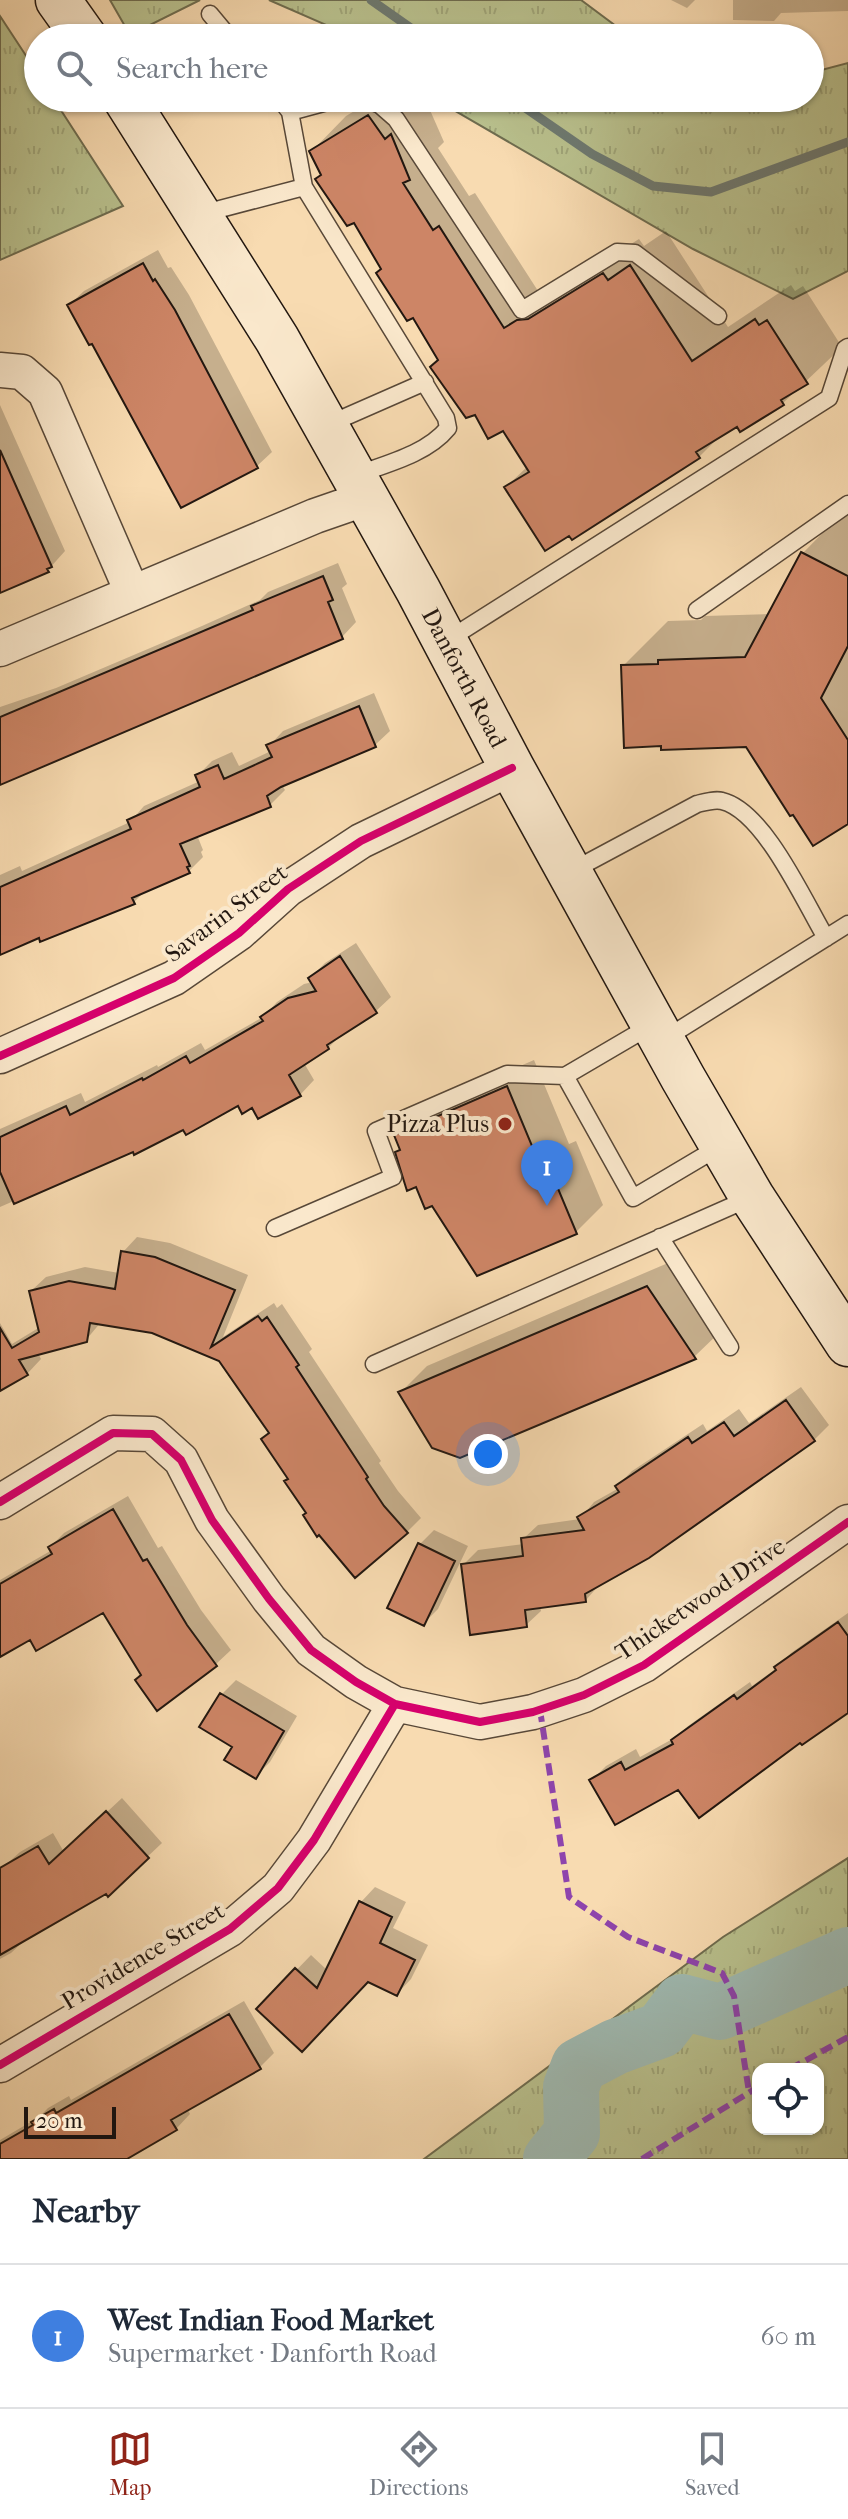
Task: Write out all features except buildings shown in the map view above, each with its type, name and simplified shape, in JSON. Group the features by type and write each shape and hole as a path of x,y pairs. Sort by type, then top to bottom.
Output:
{"main road":[{"path":"58,0 75,24"},
{"name":"Danforth Road","path":"134,112 200,214 327,425 512,768 722,1146 752,1197 843,1325"}],"street":[{"path":"0,370 22,372 45,392 132,592"},
{"path":"0,649 315,516 361,487"},
{"name":"Savarin Street","path":"0,1056 174,978 239,933 288,889 361,841 512,768"},
{"name":"Thicketwood Drive","path":"0,1502 113,1433 152,1434 181,1460 212,1520 269,1599 311,1650 356,1682 395,1704 480,1722 533,1712 584,1695 644,1665 848,1522"},
{"name":"Providence Street","path":"0,2065 230,1929 278,1888 314,1840 395,1704"}],"lane":[{"path":"210,14 218,24"},
{"path":"290,112 304,187 425,382 446,418 448,428 442,436 361,487"},
{"path":"388,112 396,119 522,310 617,252 626,251 635,253 718,316"},
{"path":"200,214 304,187"},
{"path":"445,642 829,398 848,347"},
{"path":"327,425 425,382"},
{"path":"697,610 848,504"},
{"path":"570,872 697,804 720,800 744,810 765,833 826,938"},
{"path":"275,1228 393,1177 376,1131 507,1074 565,1076 657,1032 848,924"},
{"path":"565,1076 633,1198 722,1146"},
{"path":"374,1364 752,1197"},
{"path":"660,1237 730,1347"}],"green space":[{"path":"110,0 200,0 152,24 124,24"},
{"path":"269,0 581,0 613,24 324,24"},
{"path":"0,16 24,53 24,112 62,112 123,206 0,260"},
{"path":"848,63 848,271 793,299 693,249 457,112 824,112 824,69"},
{"path":"848,1858 848,2159 424,2159 723,1937"}],"waterway":[{"path":"371,0 405,24"},
{"path":"531,112 592,154 653,186 711,192 848,142"},
{"path":"551,2159 572,2133 571,2087 579,2066 615,2047 661,2030 682,2002 720,2012 848,1955"}],"marked path":[{"path":"540,1710 569,1897 628,1937 722,1973 734,1996 749,2092"},
{"path":"801,2063 848,2037"},
{"path":"642,2159 752,2091"}],"cycle path":[{"path":"0,1056 174,978 239,933 288,889 361,841 512,768"},
{"path":"0,1502 113,1433 152,1434 181,1460 212,1520 269,1599 311,1650 356,1682 395,1704 480,1722 533,1712 584,1695 644,1665 848,1522"},
{"path":"0,2065 230,1929 278,1888 314,1840 395,1704"}],"place":[{"name":"Pizza Plus","path":"505,1124"},
{"name":"West Indian Food Market","path":"547,1206"}]}
